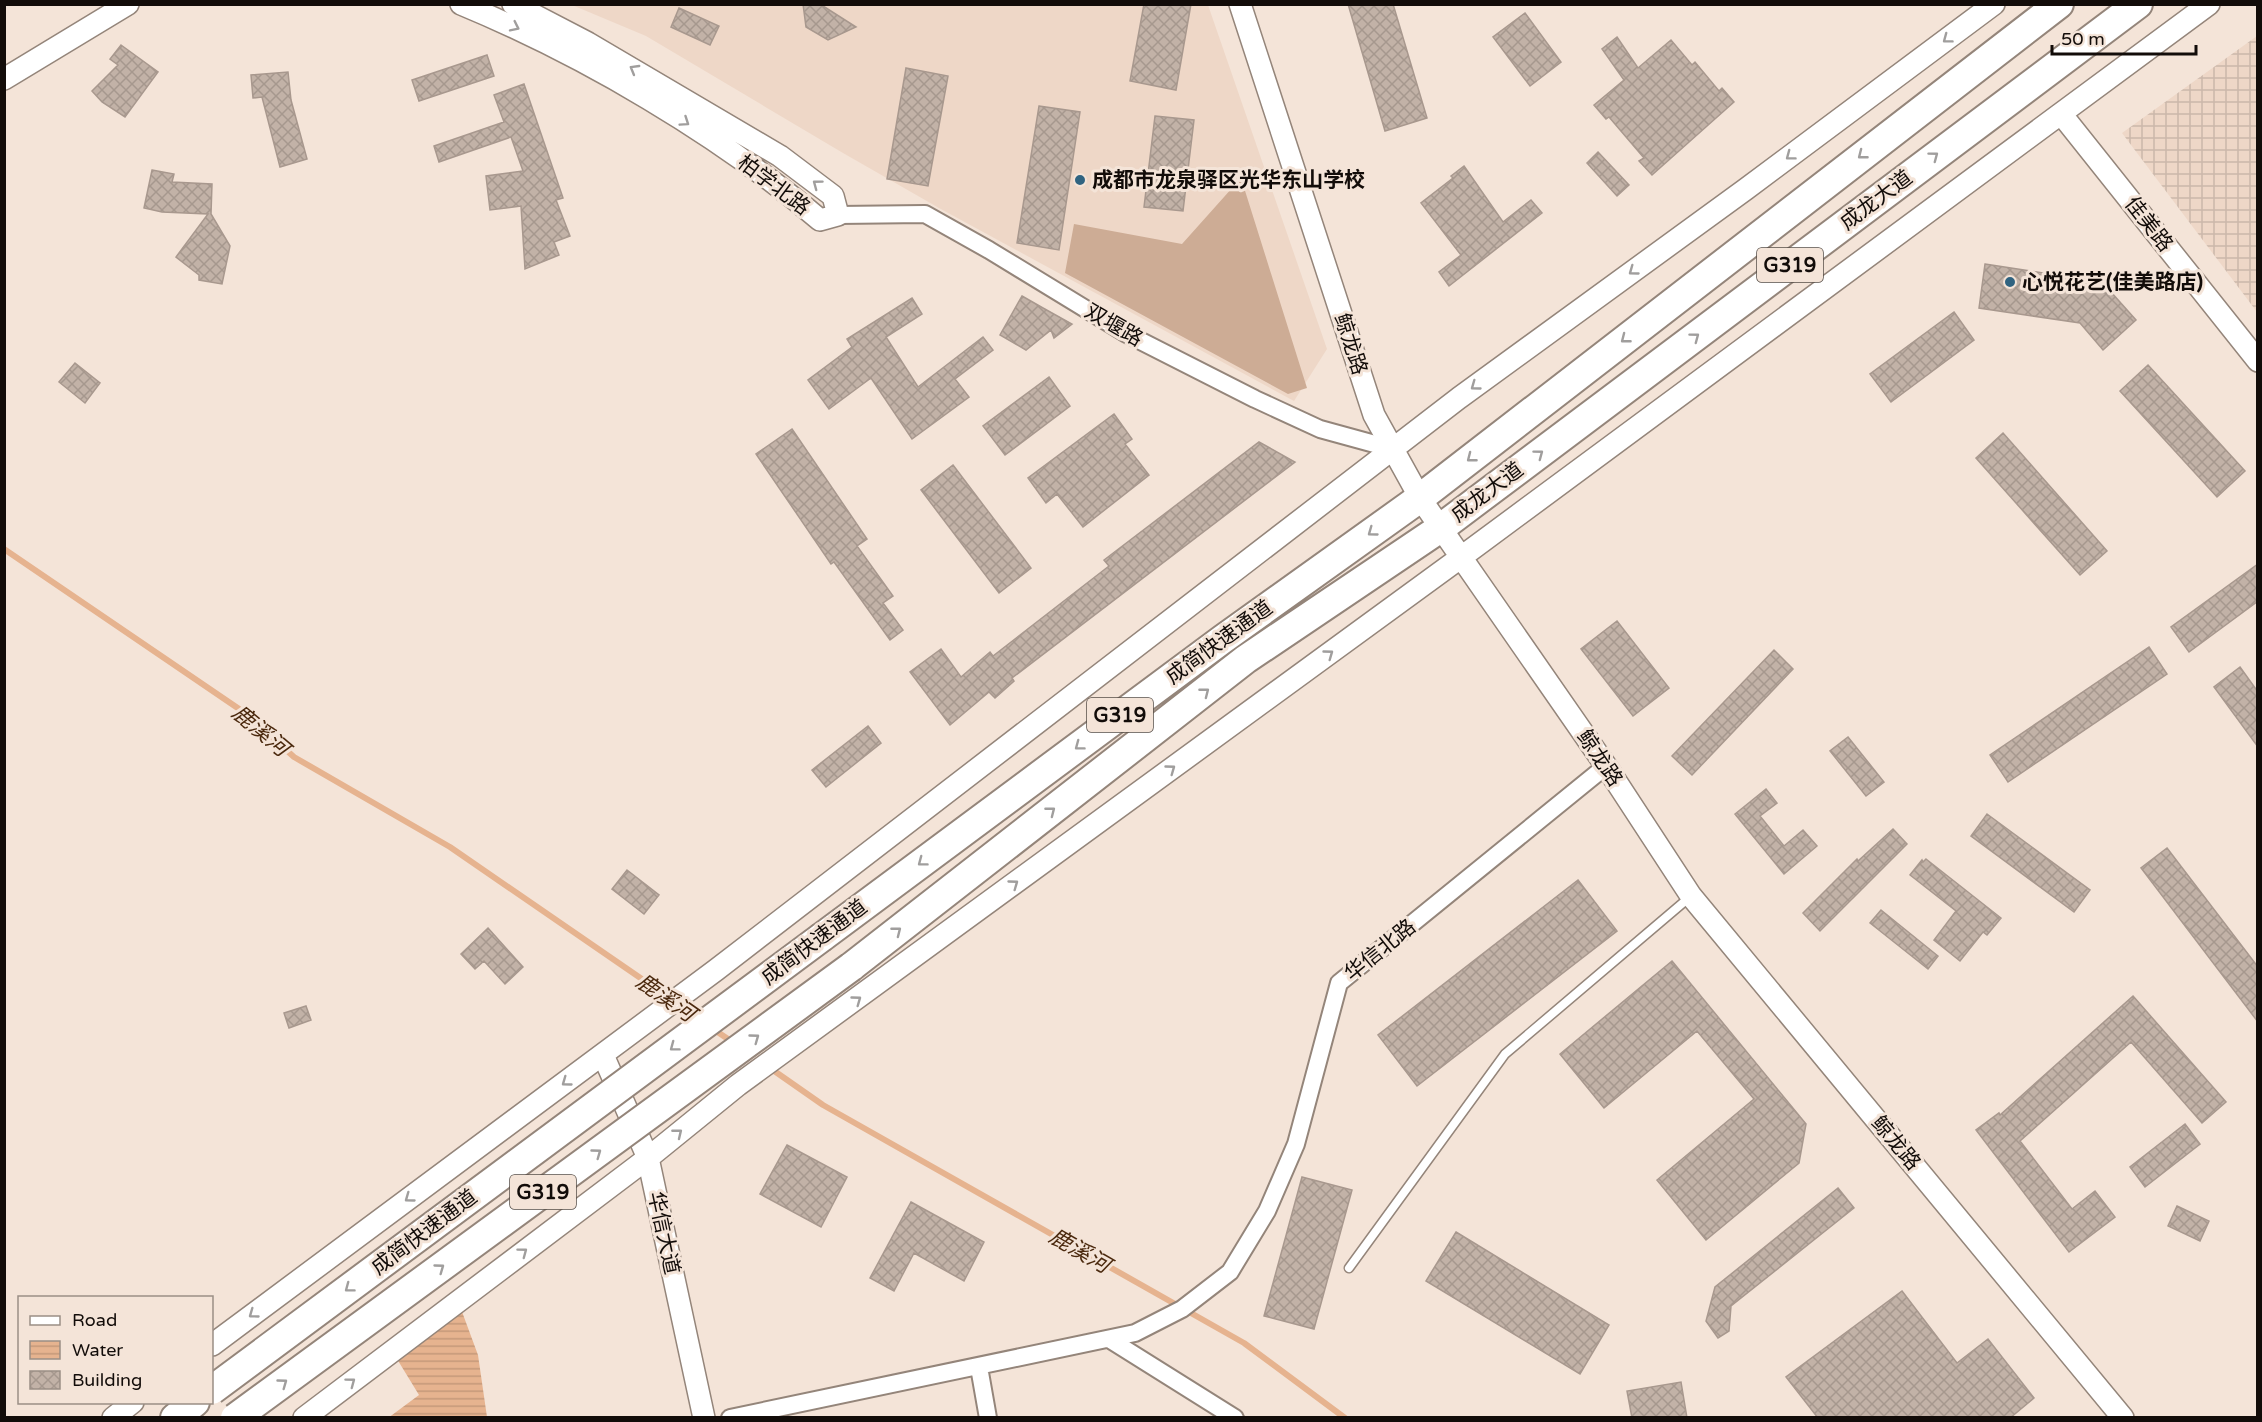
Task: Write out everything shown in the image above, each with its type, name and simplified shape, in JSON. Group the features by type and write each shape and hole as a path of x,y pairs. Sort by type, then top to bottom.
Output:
{"highway":[{"name":"成龙大道","path":"1420,498 2059,4"},
{"name":"成龙大道","path":"1442,527 2138,4"},
{"name":"成简快速通道","path":"213,1389 1204,653 1420,498"},
{"name":"成简快速通道","path":"235,1418 851,967 1246,659 1442,527"},
{"path":"175,1418 192,1404"}],"street":[{"path":"4,79 128,4"},
{"name":"柏学北路","path":"461,4 510,25 666,110 780,186 820,220 838,215 833,196 780,156 608,54 513,4"},
{"name":"鲸龙路","path":"1240,4 1374,414 1420,498 1606,766 1691,896 2123,1418"},
{"path":"213,1343 716,970 1459,398 1994,4"},
{"path":"304,1418 648,1158 738,1085 1460,558 2062,115 2209,4"},
{"name":"佳美路","path":"2062,115 2258,361"},
{"name":"双堰路","path":"838,215 925,214 1125,333 1245,394 1320,429 1394,450"},
{"name":"华信北路","path":"1109,1340 1135,1333 1182,1309 1230,1272 1267,1211 1296,1144 1339,983 1606,766"},
{"name":"华信大道","path":"603,1055 648,1158 705,1418"},
{"path":"730,1418 1109,1340 1235,1418"},
{"path":"979,1367 988,1418"},
{"path":"113,1418 130,1404"}],"lane":[{"path":"1349,1268 1505,1054 1691,896"}],"shaded area":[{"name":"成都市龙泉驿区光华东山学校","path":"572,5 1208,5 1327,349 1294,401 939,208 646,36"},
{"path":"2257,36 2257,312 2122,133"},
{"path":"1241,178 1307,388 1288,394 1065,273 1074,224 1182,244"}],"water":[{"path":"461,1309 478,1355 487,1417 388,1418 419,1395 397,1359"}],"building":[{"path":"803,4 820,4 856,27 828,40 806,27"},
{"path":"1144,4 1191,4 1176,90 1130,81"},
{"path":"1348,4 1393,4 1427,118 1385,131"},
{"path":"679,8 719,26 710,45 671,27"},
{"path":"1525,13 1561,62 1530,86 1493,37"},
{"path":"1617,37 1638,68 1671,40 1692,65 1695,62 1719,91 1722,88 1734,102 1652,175 1639,161 1644,158 1609,117 1606,119 1594,105 1624,80 1602,49"},
{"path":"121,45 158,72 125,117 102,102 92,91 118,65 110,59"},
{"path":"487,55 494,76 419,101 412,80"},
{"path":"906,68 948,76 928,186 887,179"},
{"path":"288,72 291,100 307,159 280,167 262,97 253,98 251,75"},
{"path":"524,84 563,198 556,200 570,236 554,242 559,255 525,269 521,206 490,210 486,176 523,171 511,137 439,162 434,146 504,122 494,95"},
{"path":"1039,106 1080,112 1059,250 1017,243"},
{"path":"1155,116 1194,120 1183,211 1144,207"},
{"path":"1598,152 1629,185 1617,196 1587,163"},
{"path":"1464,166 1503,222 1531,200 1542,213 1449,286 1439,272 1461,255 1421,203 1453,178 1451,176"},
{"path":"152,170 174,174 172,182 212,184 211,214 230,246 222,284 199,280 199,275 176,257 208,214 162,212 144,208"},
{"path":"1985,264 2102,282 2136,320 2103,350 2080,323 1979,308"},
{"path":"1022,296 1072,324 1054,338 1051,330 1026,350 1000,335"},
{"path":"912,298 922,314 886,337 918,387 983,337 993,350 955,379 969,397 912,439 871,378 829,409 808,380 852,347 847,339"},
{"path":"1954,312 1974,340 1891,402 1870,374"},
{"path":"75,363 100,383 85,403 59,382"},
{"path":"2148,365 2245,471 2217,497 2120,391"},
{"path":"1049,377 1070,406 1005,455 983,426"},
{"path":"1114,414 1132,439 1125,444 1149,475 1083,527 1057,494 1046,503 1028,478"},
{"path":"792,429 867,539 857,546 893,596 883,603 903,630 890,640 834,562 831,564 756,454"},
{"path":"2003,433 2107,551 2080,575 1976,458"},
{"path":"1259,442 1295,462 1012,678 1014,681 995,698 989,692 950,725 910,672 941,649 961,677 990,652 993,656 1109,566 1104,560"},
{"path":"953,465 1031,568 999,593 921,490"},
{"path":"2258,564 2258,601 2189,652 2171,627"},
{"path":"1617,621 1669,688 1633,716 1581,649"},
{"path":"2149,647 2167,674 2008,782 1990,755"},
{"path":"1774,650 1793,669 1692,775 1672,756"},
{"path":"2240,667 2258,692 2258,747 2214,687"},
{"path":"868,726 881,743 826,787 812,770"},
{"path":"1848,737 1884,782 1866,796 1830,751"},
{"path":"1766,789 1777,803 1760,816 1784,846 1803,830 1817,846 1784,874 1735,814"},
{"path":"1987,814 2090,890 2074,912 1971,836"},
{"path":"1893,829 1907,844 1820,931 1803,913 1857,859 1858,861"},
{"path":"2167,848 2258,967 2258,1022 2141,868"},
{"path":"1926,859 2001,918 1987,935 1983,932 1960,961 1934,940 1956,911 1910,875 1922,860 1923,862"},
{"path":"627,870 659,895 644,914 612,889"},
{"path":"1578,880 1617,931 1417,1086 1378,1035"},
{"path":"1881,910 1938,956 1928,969 1870,923"},
{"path":"488,928 523,967 505,984 484,961 475,969 461,954"},
{"path":"1672,961 1806,1124 1799,1163 1706,1240 1657,1180 1754,1099 1697,1031 1604,1108 1560,1054"},
{"path":"2133,996 2226,1102 2202,1123 2131,1042 2020,1141 2072,1209 2095,1191 2115,1217 2069,1252 1976,1130 1999,1113 2000,1115"},
{"path":"306,1006 311,1020 289,1028 284,1013"},
{"path":"2185,1124 2200,1144 2145,1187 2130,1167"},
{"path":"787,1145 847,1177 821,1227 760,1194"},
{"path":"1302,1177 1352,1190 1314,1329 1264,1316"},
{"path":"1838,1188 1854,1208 1731,1306 1729,1331 1718,1338 1706,1321 1715,1287"},
{"path":"911,1202 984,1242 964,1281 914,1253 894,1291 870,1278"},
{"path":"2177,1206 2209,1221 2200,1241 2168,1226"},
{"path":"1456,1232 1609,1325 1580,1374 1426,1281"},
{"path":"1902,1291 1957,1363 1988,1339 2034,1398 2010,1418 1818,1418 1786,1377"},
{"path":"1681,1382 1687,1418 1632,1418 1627,1391"}],"waterway":[{"name":"鹿溪河","path":"4,549 245,713 294,757 450,847 700,1019"},
{"name":"鹿溪河","path":"713,1029 734,1043"},
{"name":"鹿溪河","path":"770,1068 823,1105 1244,1343 1345,1418"}],"place":[{"name":"成都市龙泉驿区光华东山学校","path":"1080,180"},
{"name":"心悦花艺(佳美路店)","path":"2010,282"}]}
